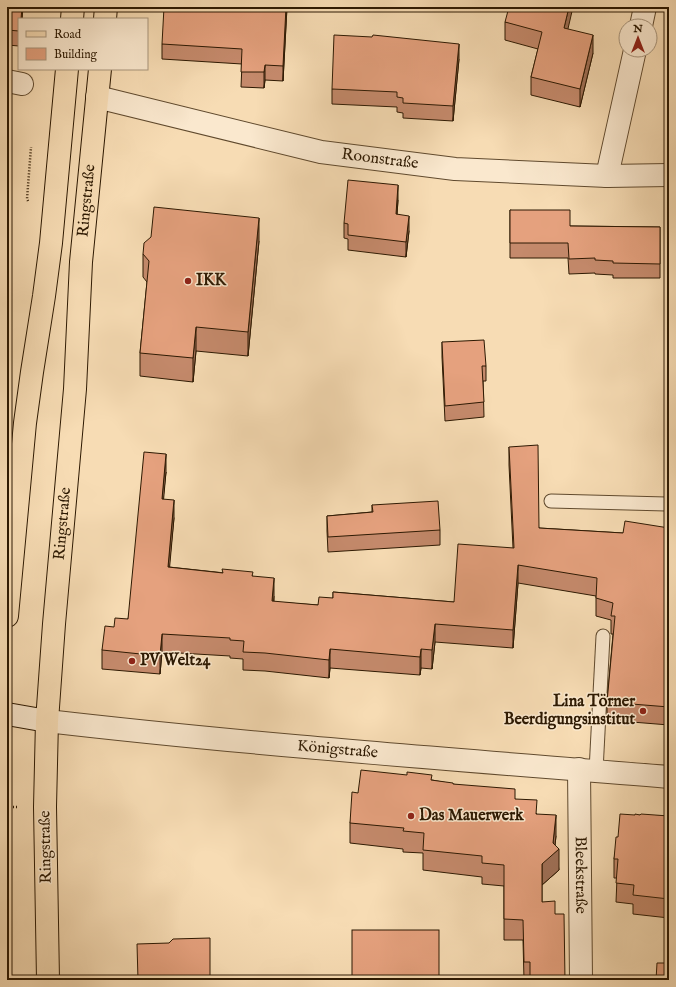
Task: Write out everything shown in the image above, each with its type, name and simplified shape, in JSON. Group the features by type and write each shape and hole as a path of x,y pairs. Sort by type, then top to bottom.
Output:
{"main road":[{"path":"72,18 73,7"},
{"path":"105,18 106,7"},
{"name":"Ringstraße","path":"7,616 25,423 50,250 67,70"},
{"name":"Ringstraße","path":"48,980 45,807 47,721 75,389 81,262 100,70"}],"street":[{"path":"642,18 645,7"},
{"path":"607,176 633,58"},
{"name":"Roonstraße","path":"97,97 321,152 455,169 607,176 669,175"},
{"name":"Königstraße","path":"7,714 47,721 112,728 370,753 669,777"},
{"name":"Bleekstraße","path":"581,980 588,770"}],"lane":[{"path":"551,501 669,505"},
{"path":"588,770 603,636"}],"building":[{"path":"7,7 22,7 21,18 18,18 18,31 7,30"},
{"path":"164,7 286,7 283,66 265,65 264,72 241,72 242,49 162,44"},
{"path":"509,7 569,7 564,28 593,35 580,89 531,77 542,32 505,22"},
{"path":"334,35 372,37 373,35 459,44 453,106 403,103 403,98 397,97 397,92 332,89"},
{"path":"7,98 10,98 7,141"},
{"path":"348,180 398,185 396,214 409,216 406,242 348,235 348,224 344,223"},
{"path":"154,207 259,218 248,332 196,327 193,358 140,353 149,261 143,254 144,243 151,237"},
{"path":"510,210 570,210 570,226 660,227 660,264 613,263 613,261 595,260 595,258 569,259 568,243 510,243"},
{"path":"484,340 486,366 482,366 484,402 445,406 442,342"},
{"path":"538,445 539,528 623,533 625,521 669,528 669,707 607,702 615,616 611,616 613,603 596,598 597,578 518,565 513,630 435,624 432,650 421,649 420,657 330,649 329,660 243,652 244,641 230,640 230,638 162,634 160,656 102,650 105,626 114,627 115,618 128,619 144,452 166,454 162,499 174,500 168,567 223,573 222,569 253,572 252,576 274,578 272,601 318,605 319,597 333,598 333,592 454,602 458,544 514,548 509,447"},
{"path":"438,501 440,530 328,537 327,516 373,512 372,505"},
{"path":"361,770 407,775 407,772 432,775 431,780 453,784 515,789 515,799 537,800 536,814 556,815 553,843 559,849 542,864 542,902 555,901 555,914 564,914 565,980 530,980 530,962 524,962 523,920 504,919 504,865 482,863 482,856 423,850 424,833 403,831 404,828 350,823 352,792 358,793"},
{"path":"620,814 669,816 669,899 633,895 634,885 616,883 618,859 614,859"},
{"path":"352,930 439,930 439,980 352,980"},
{"path":"210,938 210,980 138,980 137,944 169,943 173,939"},
{"path":"657,963 669,963 669,980 656,980"}],"place":[{"name":"IKK","path":"188,281"},
{"name":"PV Welt24","path":"132,661"},
{"name":"Lina Törner Beerdigungsinstitut","path":"643,711"},
{"name":"Das Mauerwerk","path":"411,816"}]}
